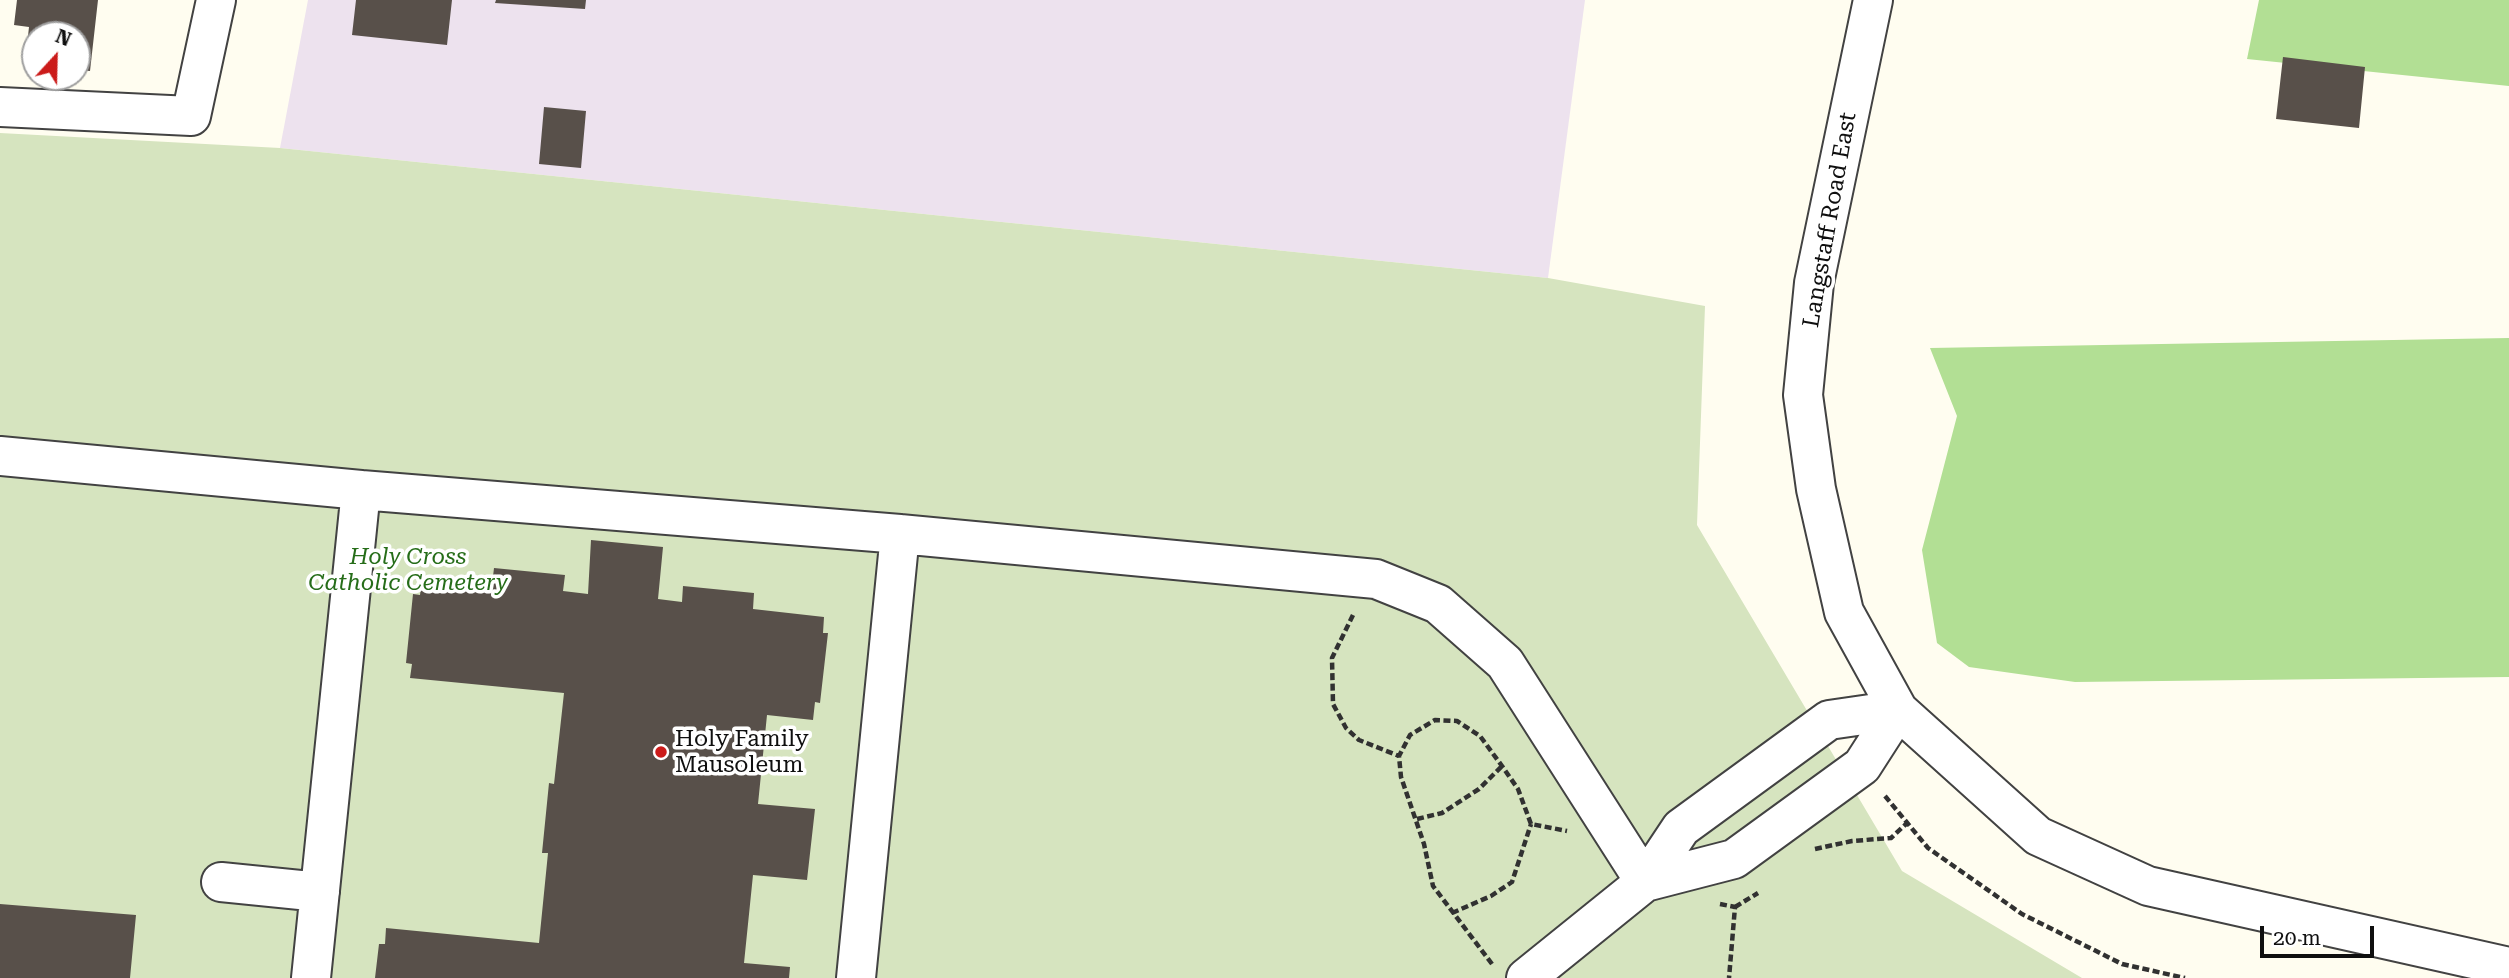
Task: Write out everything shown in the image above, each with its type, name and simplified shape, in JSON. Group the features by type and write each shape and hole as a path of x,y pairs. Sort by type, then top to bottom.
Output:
{"street":[{"path":"0,107 191,116 216,0"},
{"name":"Langstaff Road East","path":"1873,0 1814,284 1803,395 1816,489 1844,612 1898,710 2038,836 2148,886 2509,967"},
{"path":"0,456 900,534 1376,579 1438,604 1506,663 1645,882"},
{"path":"310,978 361,489"},
{"path":"856,978 900,534"},
{"path":"1511,973 1645,882 1734,859 1862,766 1898,710"},
{"path":"1645,882 1681,828 1829,720 1898,710"},
{"path":"221,882 320,892"}],"path":[{"path":"1376,579 1346,626 1332,658 1333,704 1346,728 1359,740 1399,757"},
{"path":"1452,913 1492,895 1512,882 1531,824 1518,789 1480,736 1457,721 1435,720 1410,735 1399,757 1401,777 1424,844 1433,886 1452,913 1511,973"},
{"path":"1416,819 1442,813 1479,789 1502,766"},
{"path":"1862,766 1928,848 1977,885 2022,914 2122,964 2185,978"},
{"path":"1531,824 1594,835 1613,831"},
{"path":"1805,856 1814,850 1852,841 1891,838 1906,824"},
{"path":"1712,902 1735,907 1762,889"},
{"path":"1729,978 1735,907"}],"shaded area":[{"path":"308,0 1585,0 1548,278 280,148"}],"green space":[{"path":"2259,0 2509,0 2509,86 2247,59"},
{"name":"Holy Cross Catholic Cemetery","path":"0,133 280,148 1548,278 1705,306 1697,525 1902,871 2082,978 0,978"},
{"path":"2509,338 2509,677 2075,682 1969,667 1937,643 1922,550 1957,416 1930,348"}],"building":[{"path":"17,0 98,0 91,62 91,21 21,21 21,26 14,25"},
{"path":"356,0 452,0 447,45 352,35"},
{"path":"496,0 586,0 585,9 495,3"},
{"path":"2283,57 2365,67 2359,128 2276,119"},
{"path":"544,107 586,111 581,168 539,164"},
{"name":"Holy Family Mausoleum","path":"591,540 663,547 658,599 682,602 683,586 754,593 753,609 824,617 823,633 828,633 820,703 815,702 813,720 767,715 758,804 815,809 807,880 753,875 744,963 790,967 789,978 375,978 379,944 385,944 386,928 539,943 548,853 542,853 549,783 554,784 564,693 410,678 412,664 406,663 413,594 420,595 422,579 492,585 494,568 565,575 563,591 588,594"},
{"path":"0,904 136,915 130,978 0,978"}],"place":[{"name":"Holy Family Mausoleum","path":"661,752"}]}
